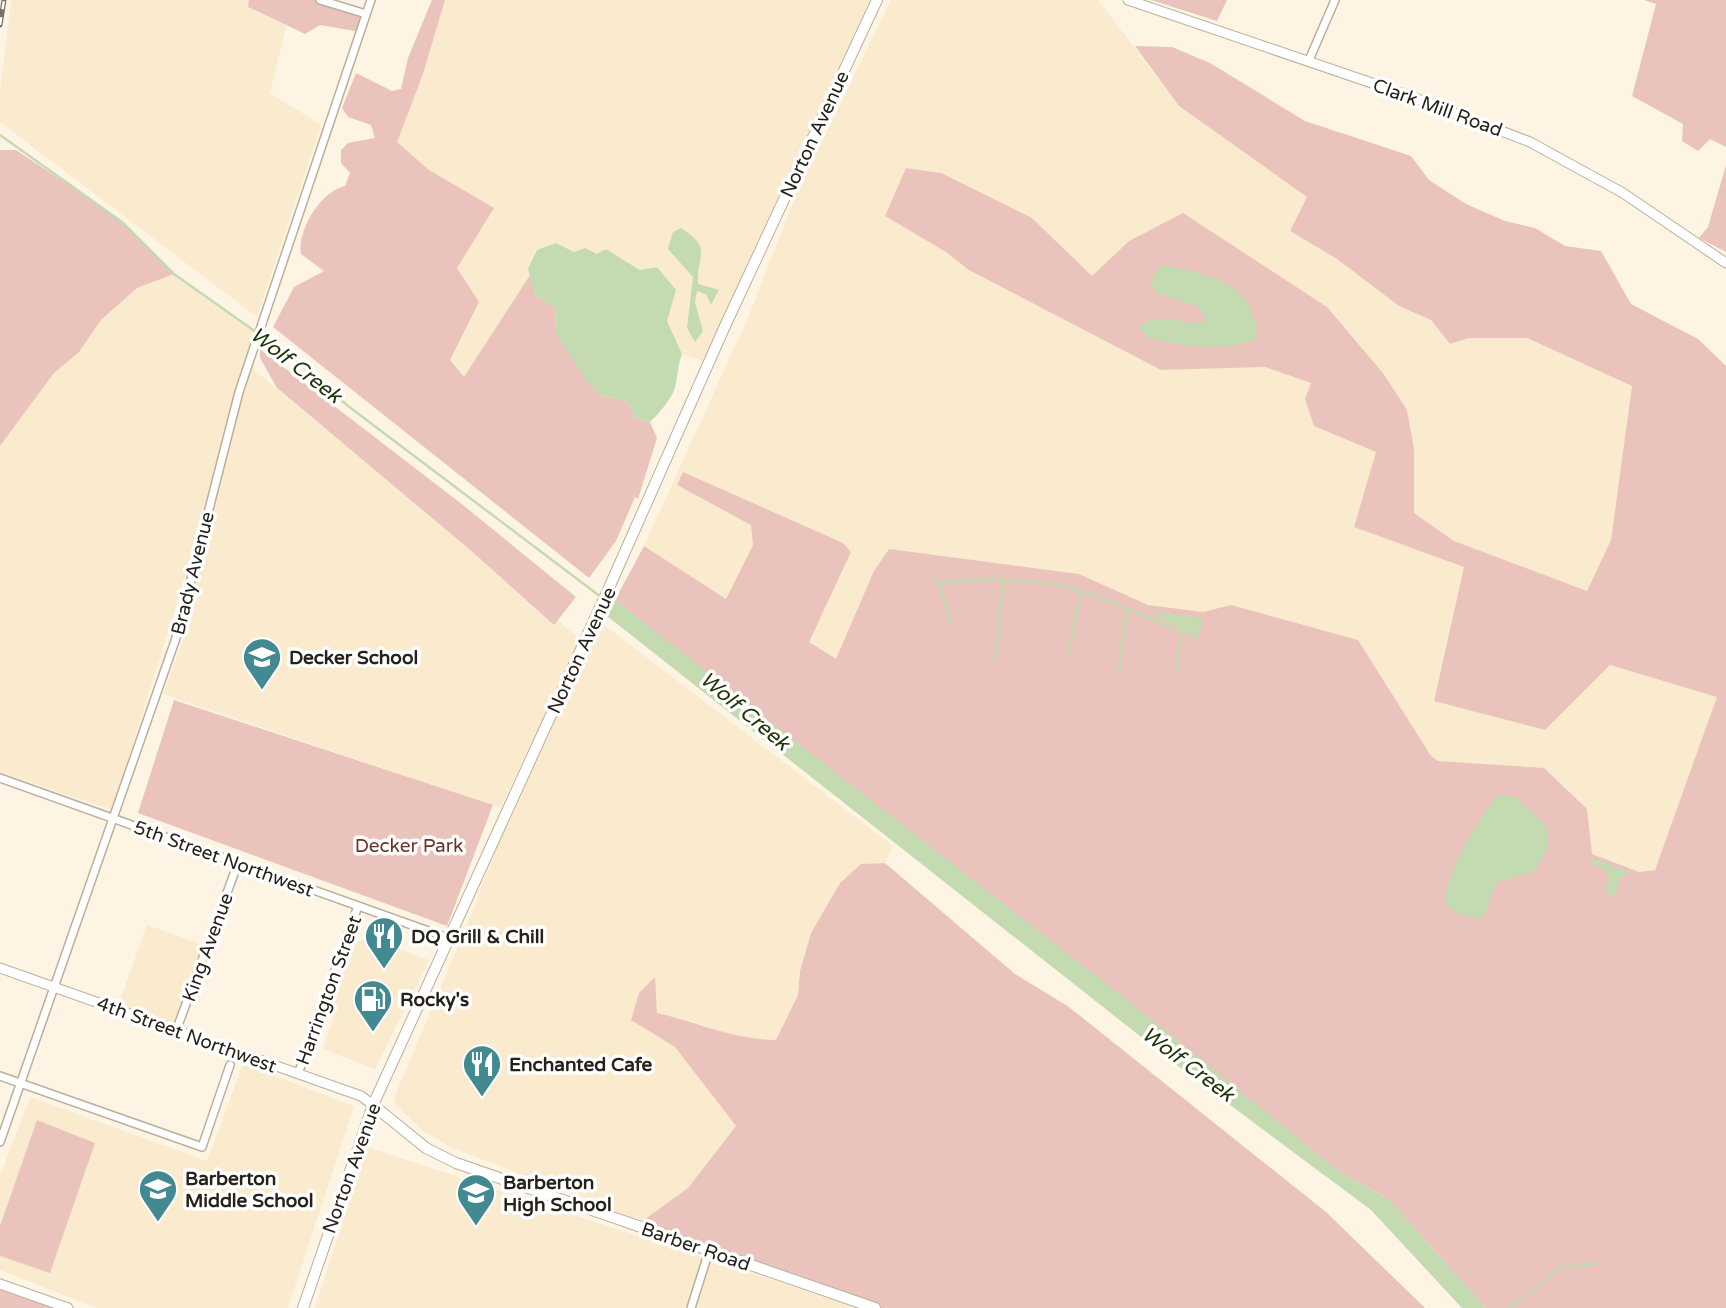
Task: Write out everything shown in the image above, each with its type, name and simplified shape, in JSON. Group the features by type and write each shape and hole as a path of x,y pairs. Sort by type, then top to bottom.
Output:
{"main road":[{"name":"Norton Avenue","path":"303,1308 373,1105 598,613 725,326 877,0"},
{"name":"Barber Road","path":"373,1105 426,1148 456,1163 874,1308"}],"street":[{"path":"320,0 366,15"},
{"name":"Brady Avenue","path":"0,1142 176,638 224,448 252,353 371,0"},
{"name":"Clark Mill Road","path":"1128,0 1309,60 1464,116 1548,151 1637,202 1726,263"},
{"path":"1309,60 1335,0"},
{"name":"5th Street Northwest","path":"0,778 448,938"},
{"name":"King Avenue","path":"176,1031 238,863"},
{"name":"Harrington Street","path":"298,1074 358,906"},
{"name":"4th Street Northwest","path":"0,968 360,1096 373,1105"},
{"path":"0,1076 202,1147 230,1065"},
{"path":"691,1308 709,1251"},
{"path":"0,1284 68,1308"}],"shaded area":[{"path":"11,0 249,0 248,7 286,26 270,93 321,125 257,317 0,122 0,92"},
{"path":"445,0 870,0 705,362 682,354 667,321 676,290 606,249 597,254 528,269 530,275 464,378 450,360 479,302 457,268 466,192 429,170 397,142 423,74"},
{"path":"891,0 1098,0 1179,106 1308,197 1290,231 1337,259 1399,306 1431,320 1450,344 1469,338 1527,338 1632,386 1611,540 1587,591 1454,541 1413,512 1414,449 1407,410 1383,373 1327,307 1129,241 1092,276 1032,218 885,216 946,252 970,270 1161,370 1266,367 1311,383 1314,426 1376,452 1355,527 1464,567 1434,700 1545,730 1610,665 1718,697 1646,895 1118,702 944,667 840,683 644,546 747,320 798,190"},
{"path":"174,274 255,331 225,429 203,520 112,810 0,772 0,446 54,373 79,352 101,320 137,288"},
{"path":"248,365 581,640 500,808 163,694 192,617 184,612"},
{"path":"595,618 893,846 885,863 861,864 840,883 811,933 800,971 798,995 776,1040 746,1040 698,1023 657,1013 658,1001 631,1020 675,1047 736,1126 688,1188 642,1222 448,1146 421,1129 395,1104 394,1098 472,913 525,773"},
{"path":"147,925 206,946 176,1031 117,1009"},
{"path":"369,939 429,960 375,1069 323,1049 337,1005 333,1001 344,969 357,941"},
{"name":"Barberton Middle School","path":"243,1064 354,1106 288,1308 97,1308 0,1270 0,1176 30,1097 207,1161"},
{"name":"Barberton High School","path":"367,1147 857,1308 315,1308"}],"green space":[{"path":"249,0 320,0 366,14 361,32 320,25 305,34 248,7"},
{"path":"432,0 445,0 423,74 397,142 429,170 494,208 457,268 479,302 450,360 464,377 530,275 536,297 555,307 556,333 600,395 628,402 634,418 650,422 657,438 638,499 635,497 616,541 589,578 273,327 294,287 324,271 301,254 301,244 307,223 319,203 336,189 345,186 350,173 341,163 341,150 348,143 375,138 371,125 348,117 342,108 356,73 392,91 401,89 408,58"},
{"path":"1151,0 1227,0 1217,21"},
{"path":"1644,0 1726,0 1726,147 1710,139 1698,151 1682,141 1683,124 1632,96 1656,4"},
{"path":"1135,46 1172,47 1210,63 1305,121 1411,156 1429,180 1466,204 1505,221 1535,228 1565,246 1601,251 1631,304 1698,339 1726,366 1726,1308 1486,1308 1388,1199 1340,1172 615,600 644,546 726,599 753,545 751,525 677,485 683,472 843,543 851,552 809,642 836,659 874,571 889,549 1079,574 1148,605 1203,612 1231,605 1358,640 1431,756 1438,761 1544,768 1587,809 1592,854 1639,872 1655,870 1717,697 1610,665 1545,730 1434,701 1464,567 1354,527 1376,452 1314,426 1305,399 1311,383 1265,367 1161,370 969,270 946,252 885,216 906,168 941,173 1032,218 1092,276 1129,241 1183,213 1327,307 1383,373 1407,410 1414,449 1414,513 1454,541 1587,591 1611,540 1632,386 1527,338 1469,338 1450,344 1431,320 1399,306 1337,259 1290,231 1307,197 1179,106"},
{"path":"0,150 16,150 99,205 122,222 174,274 137,288 101,320 79,352 54,373 0,446"},
{"path":"1726,165 1726,252 1699,238 1708,227"},
{"path":"260,349 463,505 576,597 554,625 468,548 277,388 260,358"},
{"name":"Decker Park","path":"174,700 493,805 447,926 138,813"},
{"path":"885,863 1015,974 1069,1007 1326,1212 1425,1308 875,1308 637,1225 688,1188 736,1126 675,1047 631,1020 639,993 655,977 657,1013 731,1034 776,1040 798,995 800,971 811,933 840,883 861,864"},
{"path":"37,1120 95,1143 50,1273 0,1256 0,1226"},
{"path":"0,1288 54,1308 0,1308"}],"water":[{"path":"681,228 691,235 700,248 698,284 719,290 711,305 706,294 697,291 695,302 703,331 695,342 687,328 693,277 668,249 673,232"},
{"path":"556,243 574,252 585,248 597,254 606,249 640,270 657,267 676,290 667,321 682,354 672,394 650,422 634,418 628,402 600,395 587,382 556,333 555,307 536,297 528,269 537,250"},
{"path":"1160,265 1211,277 1239,293 1255,320 1257,339 1217,347 1189,346 1148,338 1139,327 1155,319 1207,322 1199,307 1159,294 1149,284"},
{"path":"615,600 1156,1023 1340,1172 1388,1199 1486,1308 1462,1308 1371,1210 1178,1066 607,616"},
{"path":"1157,612 1203,618 1198,636 1156,616"},
{"path":"1498,795 1516,797 1548,827 1547,850 1534,872 1497,882 1483,918 1462,916 1445,905 1450,878 1472,832"},
{"path":"1593,858 1628,872 1627,876 1621,876 1615,896 1606,893 1608,872 1591,863"}],"waterway":[{"name":"Wolf Creek","path":"0,135 122,222 174,274 297,361 348,406 601,597"},
{"path":"932,583 992,579 1054,584 1088,593 1197,638"},
{"path":"995,660 1004,581"},
{"path":"939,582 951,626"},
{"path":"1068,657 1080,592"},
{"path":"1119,672 1127,612"},
{"path":"1175,673 1182,631"},
{"path":"1508,1308 1547,1280 1557,1269 1602,1263"}],"railway":[{"path":"0,25 4,0"}],"place":[{"name":"Decker School","path":"262,691"},
{"name":"DQ Grill & Chill","path":"384,970"},
{"name":"Rocky's","path":"373,1033"},
{"name":"Enchanted Cafe","path":"482,1098"},
{"name":"Barberton Middle School","path":"158,1223"},
{"name":"Barberton High School","path":"476,1227"}]}
